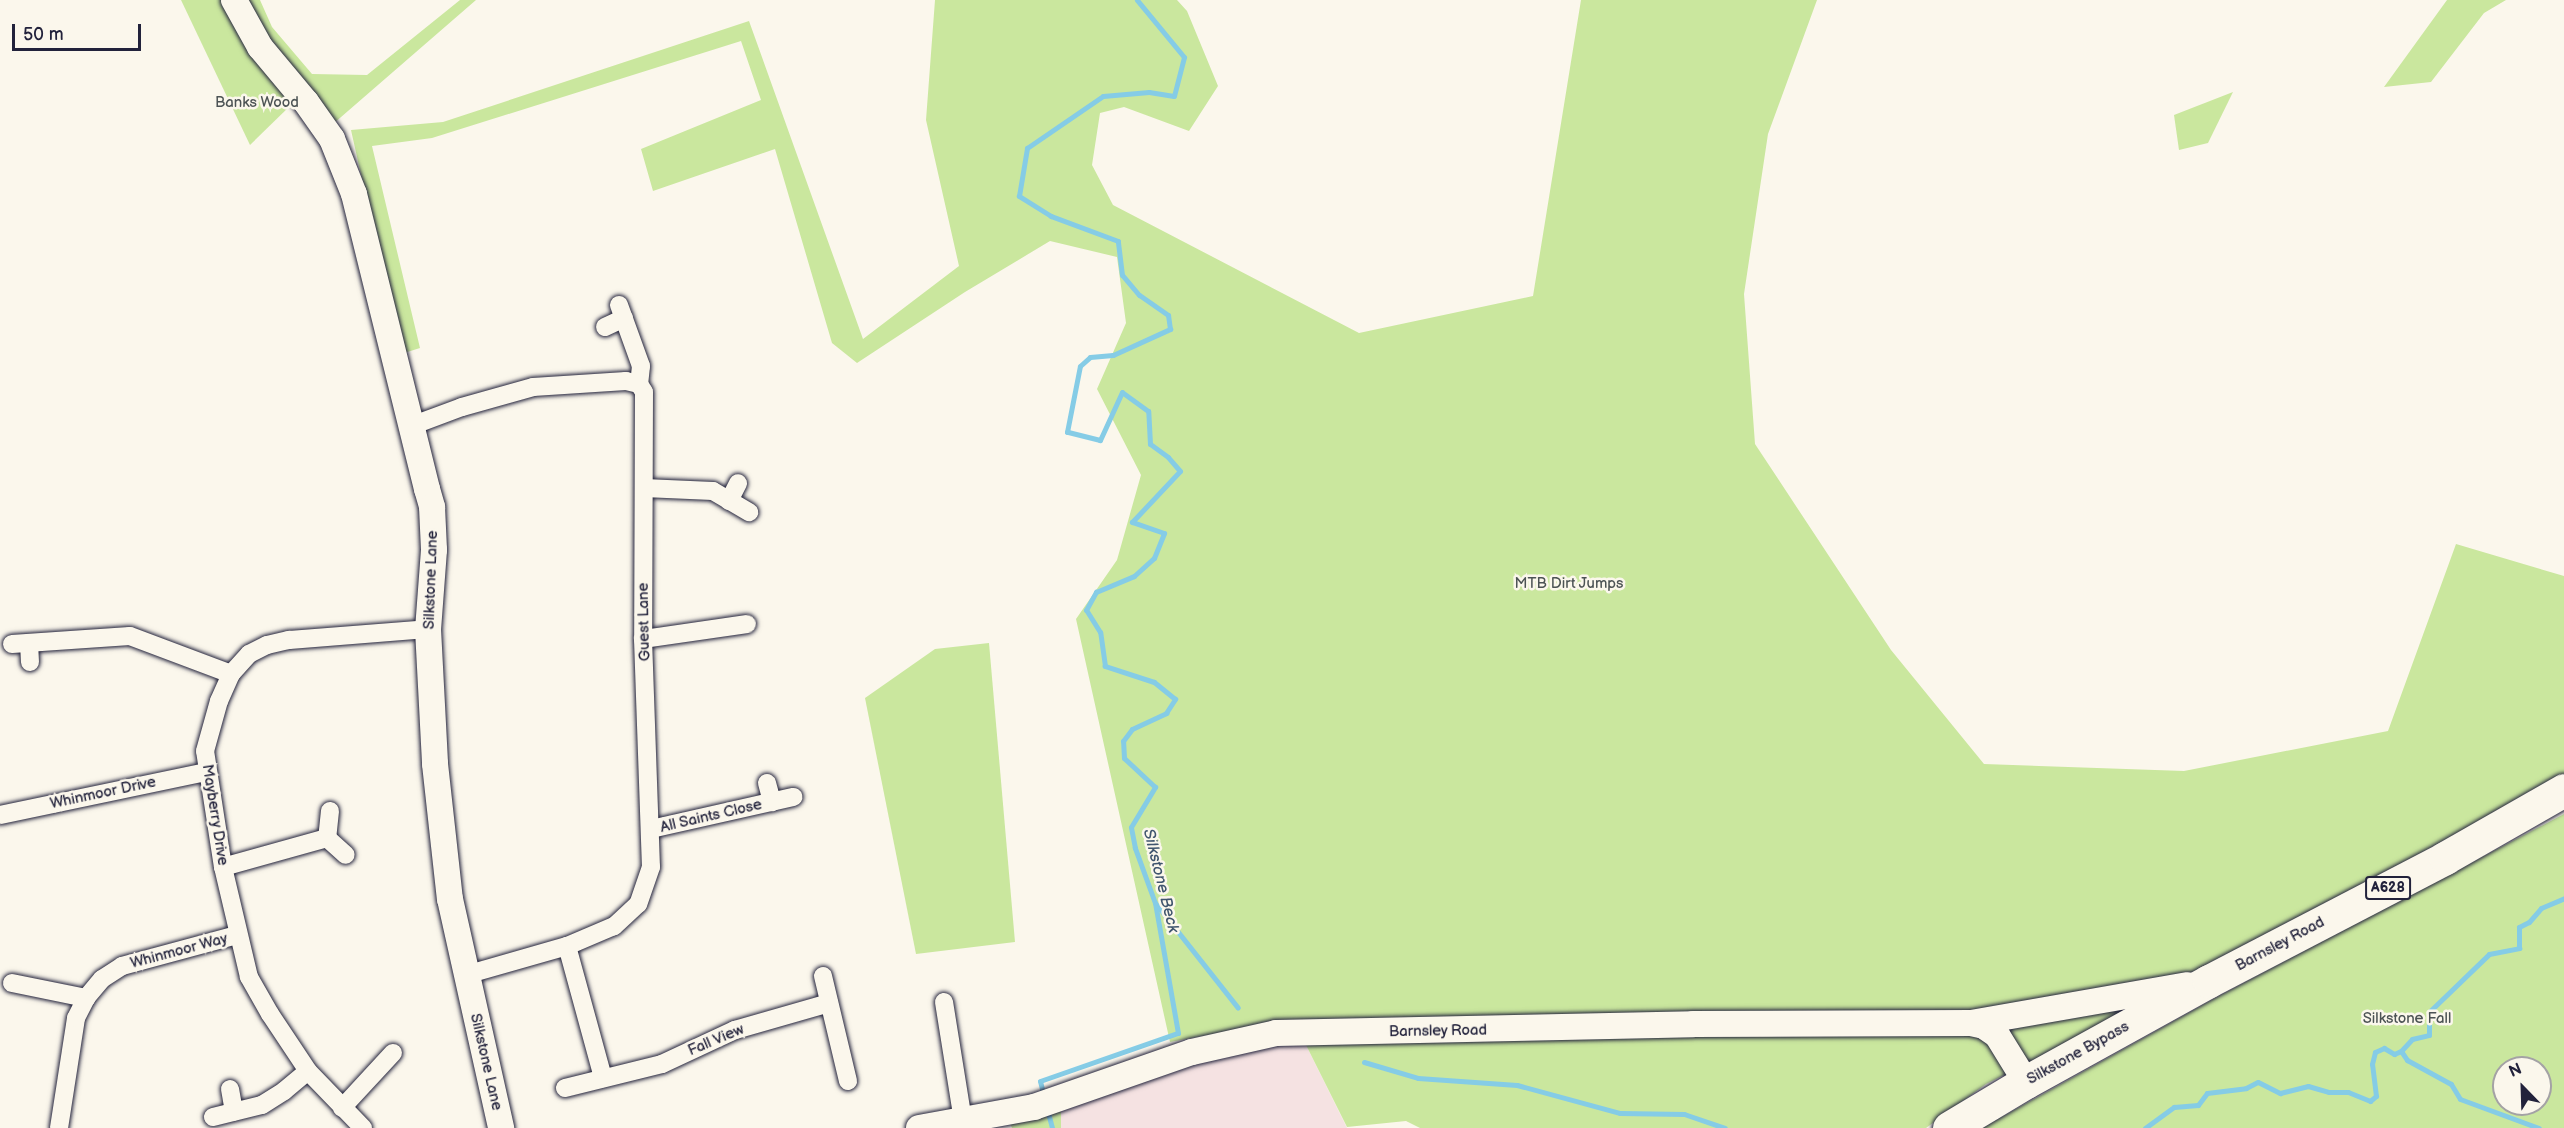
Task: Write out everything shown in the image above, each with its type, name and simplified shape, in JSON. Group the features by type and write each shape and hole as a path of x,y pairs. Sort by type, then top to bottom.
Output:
{"highway":[{"name":"Barnsley Road","path":"2209,981 2445,858 2564,790"},
{"name":"Silkstone Bypass","path":"1949,1128 2026,1082 2209,981"}],"street":[{"name":"Silkstone Lane","path":"234,0 260,47 306,102 332,139 354,194 432,507 434,550 428,629 436,775 450,899 501,1128"},
{"name":"Guest Lane","path":"466,975 567,946 615,926 638,904 651,867 643,639 644,392 639,384 641,366 621,312 605,327"},
{"path":"411,426 462,407 533,387 626,381 639,384"},
{"path":"729,501 738,483"},
{"path":"644,488 713,491 749,512"},
{"path":"643,639 725,618 747,624"},
{"name":"Mayberry Drive","path":"363,1128 308,1071 270,1014 249,977 237,935 206,772 205,752 209,732 231,674 249,654 267,645 289,640 428,629"},
{"path":"30,662 21,644 130,636 231,674"},
{"name":"Whinmoor Drive","path":"0,815 206,772"},
{"name":"All Saints Close","path":"767,783 772,802"},
{"name":"All Saints Close","path":"651,830 793,797"},
{"path":"327,838 330,811"},
{"path":"224,867 327,838"},
{"path":"327,838 346,855"},
{"name":"Whinmoor Way","path":"59,1128 76,1018 86,998 102,980 122,966 237,935"},
{"path":"567,946 603,1078"},
{"path":"823,976 848,1081"},
{"name":"Barnsley Road","path":"919,1128 963,1120 1009,1120 1034,1107 1192,1052 1276,1033 1693,1024 1971,1023 2209,981"},
{"path":"12,983 86,998"},
{"path":"944,1002 963,1120"},
{"name":"Fall View","path":"566,1088 662,1064 735,1030 829,1003"},
{"name":"Barnsley Road","path":"1971,1023 1984,1026 1996,1035 2026,1082"},
{"path":"342,1108 393,1053"},
{"path":"213,1117 272,1100 308,1071"},
{"path":"230,1089 234,1112"}],"shaded area":[{"path":"1300,1033 1347,1128 1061,1128 1061,1099"}],"green space":[{"name":"Banks Wood","path":"181,0 223,0 292,104 250,145"},
{"path":"242,0 260,0 272,27 312,74 367,75 460,0 476,0 333,124 263,41"},
{"name":"MTB Dirt Jumps","path":"935,0 1177,0 1187,11 1218,86 1189,131 1124,107 1100,113 1092,165 1113,205 1359,333 1533,296 1581,0 1817,0 1768,134 1744,294 1755,444 1891,650 1984,764 2184,771 2388,731 2456,544 2564,576 2564,775 2117,1019 1986,1084 1926,1128 1420,1128 1406,1121 1347,1127 1300,1033 1285,1021 1170,1042 1076,619 1117,560 1141,475 1097,389 1126,323 1117,257 1050,241 965,292 857,363 832,343 775,149 653,191 641,149 761,100 741,41 432,138 372,146 420,348 401,354 351,130 443,122 749,21 863,339 959,266 926,120"},
{"path":"2447,0 2506,0 2484,13 2431,82 2384,87"},
{"path":"2233,92 2208,143 2179,150 2174,115"},
{"path":"989,643 1015,942 916,954 865,698 935,649"},
{"name":"Silkstone Fall","path":"2564,814 2564,1128 1982,1128 2217,997"},
{"path":"1061,1099 1061,1128 1012,1128 1005,1112"}],"waterway":[{"name":"Silkstone Beck","path":"1044,1097 1040,1081 1178,1033 1155,903 1135,848 1131,827 1155,787 1124,758 1123,741 1132,729 1166,713 1175,699 1154,682 1105,666 1100,632 1086,610 1096,592 1134,576 1154,558 1164,533 1132,522 1180,471 1168,457 1150,444 1148,411 1122,392 1100,440 1067,432 1080,366 1090,357 1113,355 1170,329 1168,315 1139,295 1122,275 1118,241 1051,216 1019,196 1027,148 1103,96 1149,92 1174,96 1184,57 1137,0"},
{"path":"2145,1128 2174,1107 2198,1105 2207,1093 2246,1088 2258,1082 2280,1093 2308,1086 2329,1092 2348,1092 2370,1101 2376,1096 2372,1064 2375,1052 2384,1048 2394,1054 2401,1051 2412,1039 2429,1035 2429,1012 2489,954 2519,948 2519,927 2529,922 2541,908 2564,898"},
{"path":"1156,904 1238,1008"},
{"path":"2401,1051 2407,1060 2451,1084 2460,1099 2539,1128"},
{"path":"1364,1062 1418,1078 1517,1085 1620,1113 1684,1114 1725,1128"},
{"name":"Silkstone Beck","path":"1047,1109 1052,1128"}]}
